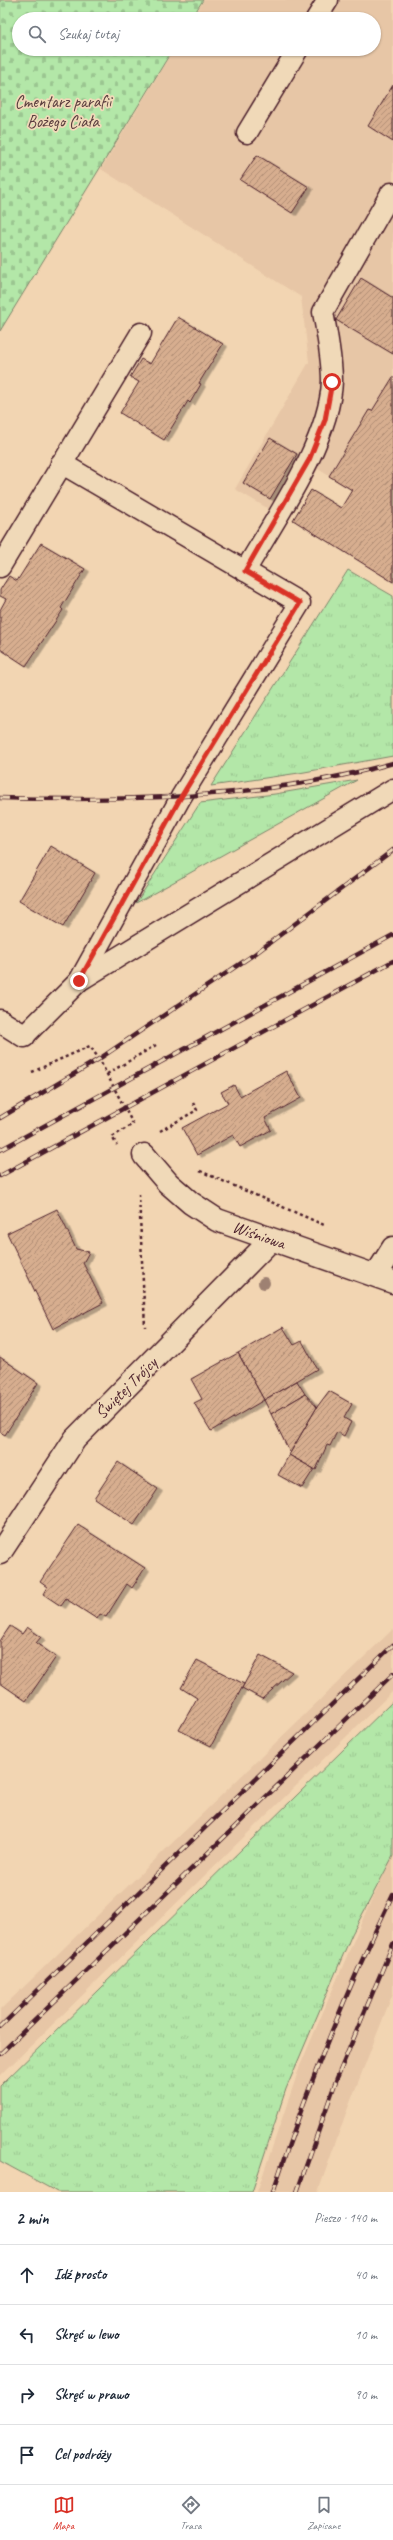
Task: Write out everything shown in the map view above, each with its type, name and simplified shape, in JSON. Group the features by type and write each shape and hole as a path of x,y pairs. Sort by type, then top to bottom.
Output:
{"street":[{"path":"0,1021 24,1036"},
{"name":"Wiśniowa","path":"144,1155 168,1183 191,1203 217,1220 385,1279"},
{"name":"Świętej Trójcy","path":"0,1553 75,1439 271,1240"},
{"path":"385,1279 393,1248"}],"lane":[{"path":"320,12 328,0"},
{"path":"247,133 294,56"},
{"path":"245,571 309,460 325,420 332,382 329,348 322,312 391,193 393,194"},
{"path":"0,568 61,463 141,333"},
{"path":"61,463 300,603 181,797 79,981"},
{"path":"24,1036 79,981 393,789"}],"path":[{"path":"107,1074 156,1045"},
{"path":"32,1072 90,1046 107,1074 133,1124"},
{"path":"154,1135 197,1110 193,1103"}],"shaded area":[{"path":"204,0 393,0 393,515 318,469 287,520 235,489 309,362 301,297 101,169 170,56 381,56 381,12 197,12"},
{"path":"393,1629 393,1691 0,2076 0,2010"},
{"path":"393,1856 393,1993 346,2113 318,2192 257,2192 300,2066 365,1914"}],"green space":[{"name":"Cmentarz parafii Bożego Ciała","path":"0,0 203,0 195,12 12,12 12,56 169,56 0,331"},
{"path":"348,570 393,596 393,756 299,773 211,786"},
{"path":"357,780 136,903 200,803 275,794"},
{"path":"393,1701 393,1856 352,1934 286,2089 252,2192 57,2192 0,2161 0,2086"}],"building":[{"path":"393,85 393,142 368,126"},
{"path":"257,155 309,187 292,213 240,180"},
{"path":"361,278 393,298 393,354 336,320"},
{"path":"178,317 223,344 199,383 201,384 190,403 188,401 164,440 120,413 139,382 130,377 141,359 150,364"},
{"path":"393,377 393,582 293,520 311,490 341,508 352,490 329,476 369,410 372,411"},
{"path":"270,438 297,454 270,499 243,483"},
{"path":"41,543 85,569 61,608 63,610 26,666 0,649 0,610 6,599 0,596 0,590 9,576 17,581"},
{"path":"51,846 95,873 63,927 19,901"},
{"path":"286,1071 301,1098 265,1118 271,1130 240,1147 233,1135 197,1155 182,1128 228,1103 221,1092 234,1085 240,1096"},
{"path":"57,1209 76,1249 89,1252 83,1263 103,1303 53,1329 7,1233"},
{"path":"283,1327 294,1345 302,1341 317,1369 264,1400 238,1353"},
{"path":"238,1353 264,1400 211,1431 194,1403 202,1399 191,1379"},
{"path":"0,1357 38,1383 5,1435 0,1432"},
{"path":"297,1381 305,1394 271,1414 264,1400"},
{"path":"329,1391 352,1404 344,1418 351,1422 344,1436 337,1432 330,1446 327,1445 316,1470 289,1455 317,1407"},
{"path":"305,1394 317,1407 290,1453 271,1414"},
{"path":"289,1455 314,1469 302,1488 278,1475"},
{"path":"118,1462 158,1489 134,1525 94,1498"},
{"path":"78,1525 145,1568 132,1588 127,1584 106,1617 100,1614 97,1619 66,1599 61,1606 43,1594 47,1587 40,1582"},
{"path":"10,1626 22,1634 27,1627 41,1637 36,1643 56,1657 26,1701 0,1683 0,1641"},
{"path":"260,1655 292,1672 262,1699 242,1688"},
{"path":"197,1660 244,1684 211,1746 179,1730 197,1698 181,1688"}],"railway":[{"path":"0,798 148,798 247,791 345,775 393,763"},
{"path":"0,1118 99,1059 256,953 393,850"},
{"path":"0,1150 393,935"},
{"path":"0,1176 393,961"},
{"path":"0,2027 393,1645"},
{"path":"0,2054 393,1674"},
{"path":"273,2192 313,2078 359,1967 393,1894"},
{"path":"297,2192 337,2078 393,1944"}],"route":[{"path":"79,981 181,797 300,603 245,571 309,460 325,420 332,382"}]}
